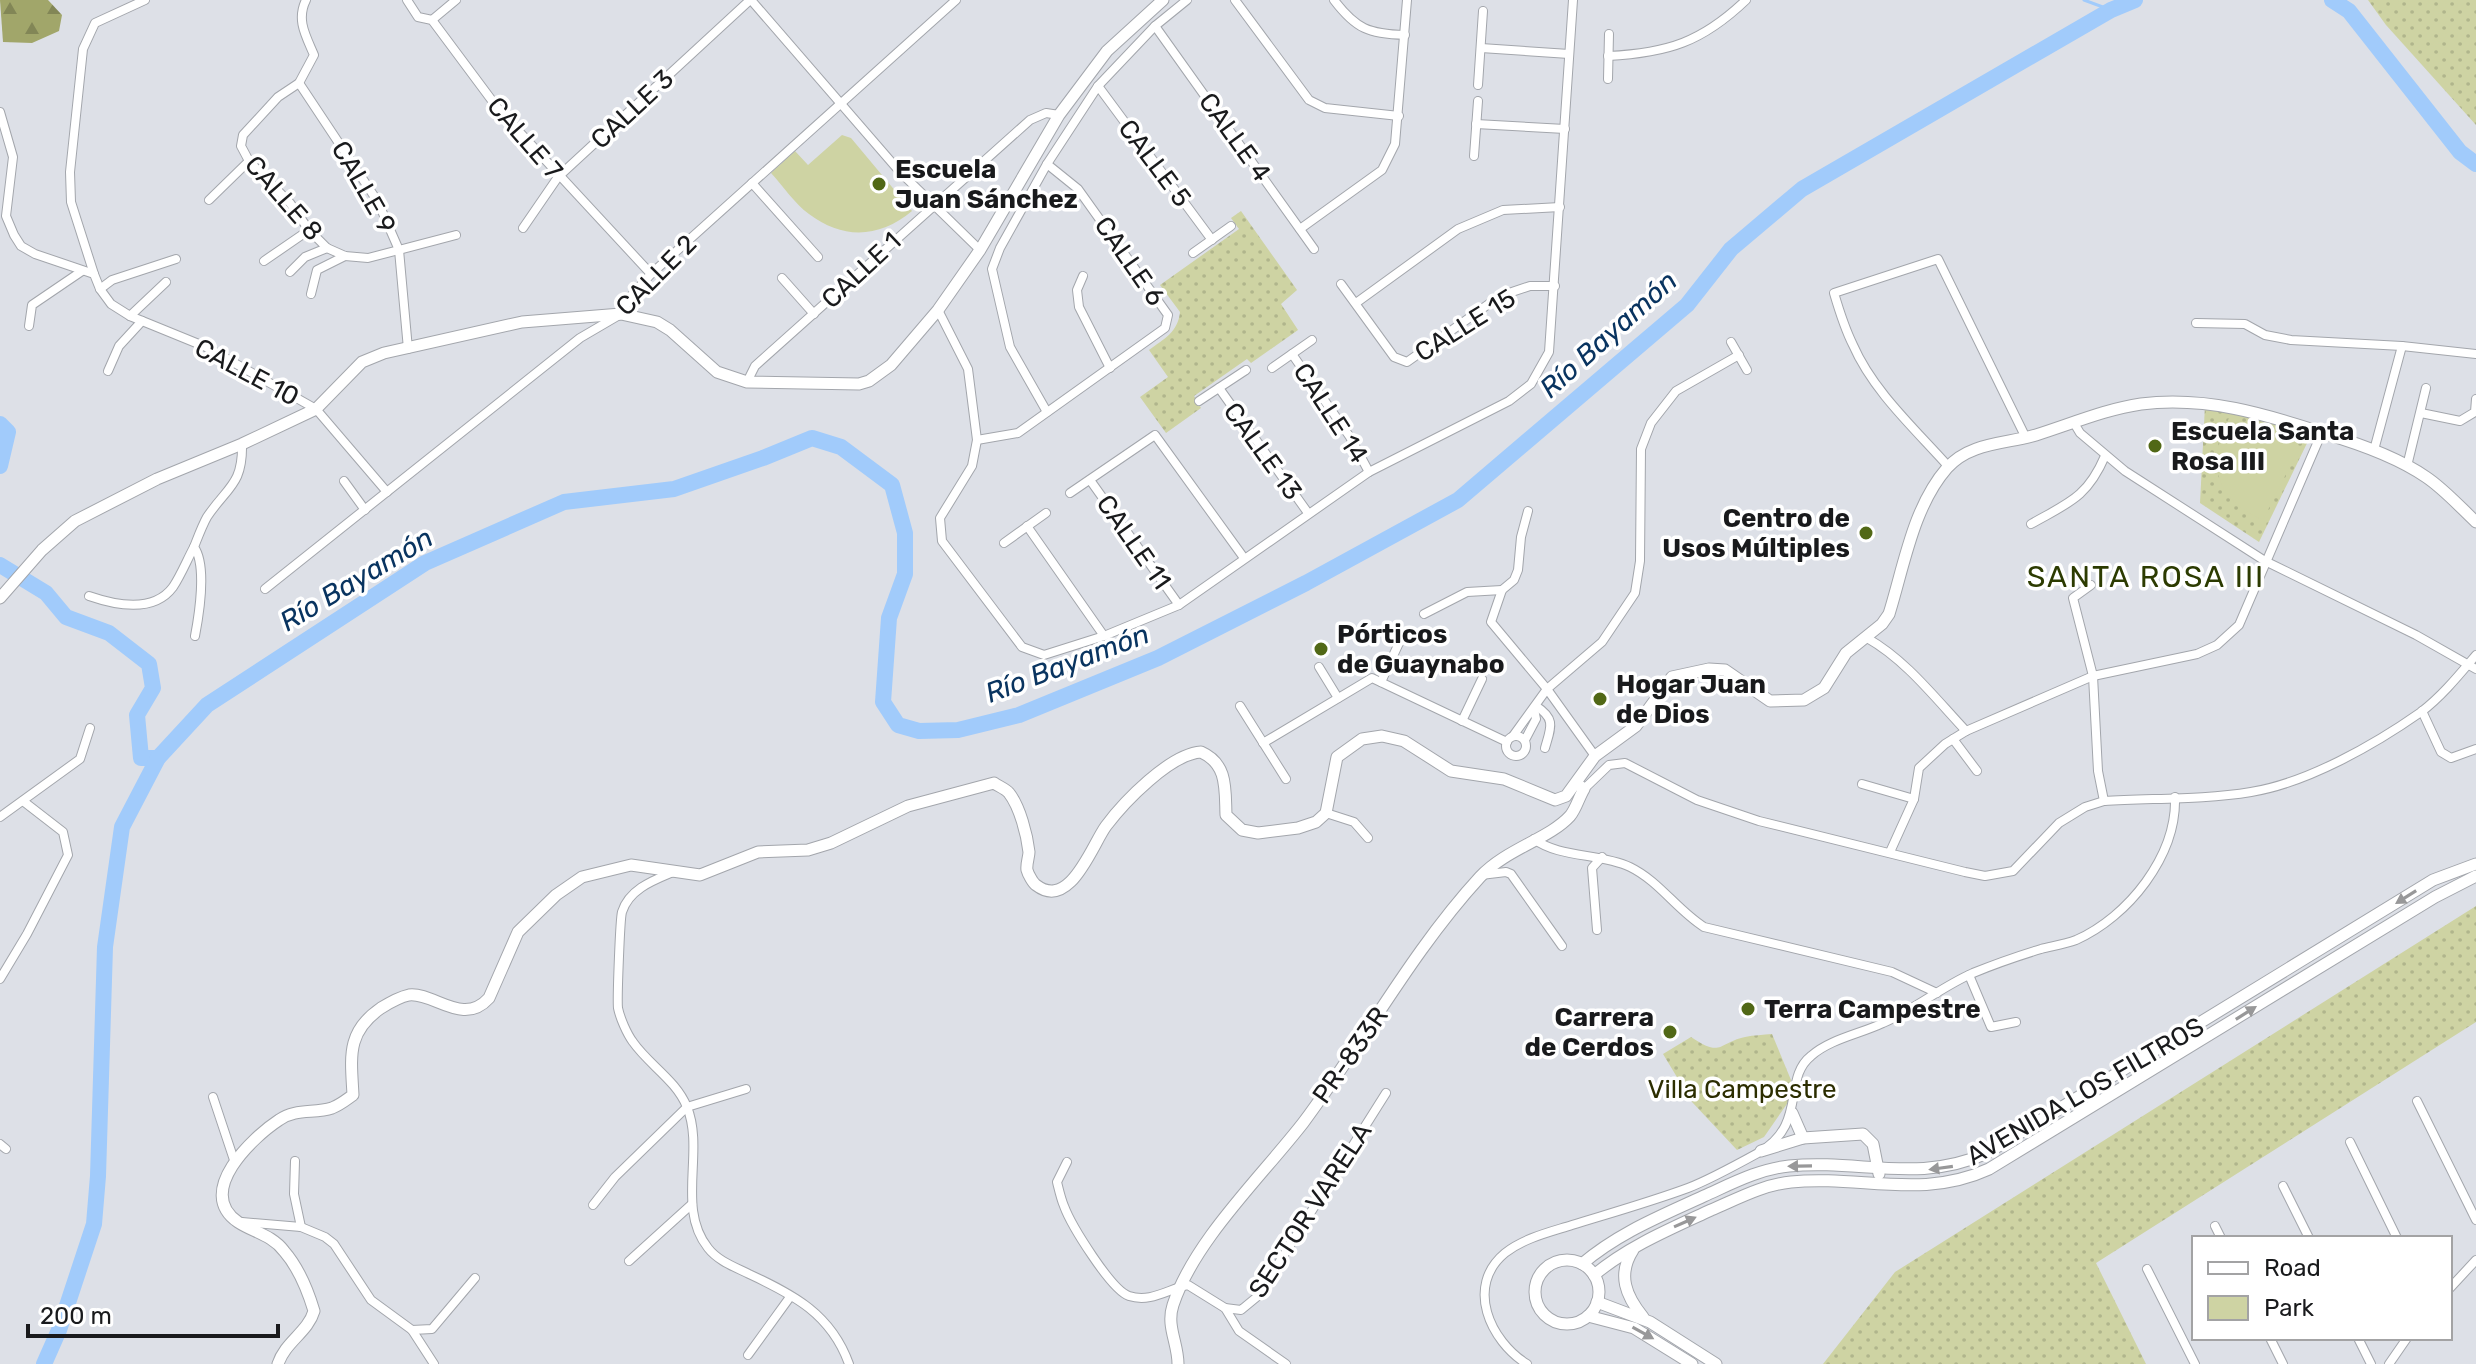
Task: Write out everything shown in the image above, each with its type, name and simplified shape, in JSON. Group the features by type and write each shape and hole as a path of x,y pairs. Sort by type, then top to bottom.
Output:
{"street":[{"name":"CALLE 10","path":"145,0 95,23 83,49 70,172 71,202 100,289 111,304 130,316 206,347 316,409 387,492"},
{"path":"299,83 314,55 301,21 306,0"},
{"name":"CALLE 7","path":"407,0 407,5 418,17 432,20 499,110 651,274"},
{"path":"751,0 900,172 980,250"},
{"name":"CALLE 3","path":"523,228 558,177 751,0"},
{"name":"CALLE 2","path":"265,589 580,338 621,314 631,296 651,274 956,0"},
{"path":"2,595 75,521 108,502 316,409 362,362 372,356 522,322 621,314 657,322 717,372 747,382 859,384 869,381 891,365 938,310 980,250 1059,115 1107,51 1163,0"},
{"path":"1047,412 1010,347 992,269 1000,248 1047,164 1098,86 1155,26 1187,0"},
{"path":"1235,0 1309,100 1325,108 1399,116"},
{"path":"1334,0 1346,16 1361,28 1380,34 1405,35"},
{"path":"1300,229 1382,170 1395,144 1407,0"},
{"path":"938,310 968,369 977,440 972,466 940,518 942,541 1022,647 1044,655 1104,636 1179,605 1369,472 1509,401 1531,384 1549,352 1573,0"},
{"path":"1608,56 1647,54 1682,44 1713,28 1746,0"},
{"path":"432,20 452,1"},
{"path":"1478,85 1483,11"},
{"name":"CALLE 4","path":"1155,26 1314,249"},
{"path":"1608,79 1609,34"},
{"path":"1481,48 1569,54"},
{"name":"CALLE 8","path":"299,83 278,97 243,135 241,146 249,161 290,203 309,230 327,248 345,256 368,258 456,235"},
{"name":"CALLE 9","path":"299,83 378,202 399,250 408,349"},
{"name":"CALLE 5","path":"1098,86 1212,240"},
{"path":"1474,156 1478,101"},
{"path":"0,112 13,157 6,216 14,235 21,246 35,254 94,274"},
{"name":"CALLE 1","path":"747,382 755,366 1030,120 1046,113 1059,115"},
{"path":"1476,124 1565,129"},
{"path":"209,200 249,161"},
{"name":"CALLE 6","path":"977,440 1018,433 1165,328 1168,315 1078,189 1047,164"},
{"path":"752,183 818,257"},
{"path":"1341,284 1356,303 1458,229 1503,210 1560,207"},
{"path":"1193,253 1231,226"},
{"path":"264,261 309,230"},
{"path":"290,272 305,257 327,248"},
{"path":"311,294 317,270 345,256"},
{"path":"100,289 112,280 176,259"},
{"path":"1948,466 1890,401 1868,371 1853,347 1834,293 1938,259 2026,438"},
{"path":"29,326 32,305 82,271"},
{"path":"1083,276 1077,290 1079,307 1110,368"},
{"path":"782,278 814,314"},
{"path":"130,316 166,282"},
{"name":"CALLE 15","path":"1356,303 1394,357 1407,362 1500,296 1530,286 1555,286"},
{"path":"108,371 119,346 142,321"},
{"path":"2196,323 2245,324 2265,335 2291,340 2476,354"},
{"path":"1272,368 1312,340"},
{"path":"1731,342 1747,370"},
{"path":"2374,450 2402,346"},
{"name":"CALLE 14","path":"1292,354 1350,437 1369,472"},
{"path":"1535,708 1536,719 1525,740 1526,750 1518,756 1509,753 1510,739 1528,713 1547,689 1602,642 1635,593 1640,561 1641,449 1651,423 1676,391 1739,355"},
{"path":"1199,401 1246,370"},
{"name":"CALLE 13","path":"1219,388 1308,513"},
{"path":"2407,466 2426,388"},
{"path":"2421,413 2460,421 2475,412 2476,399"},
{"path":"1528,511 1521,537 1518,570 1514,580 1502,590 1491,622 1547,689 1595,756 1636,726 1672,677 1709,669 1725,670 1770,701 1804,700 1824,688 1846,653 1867,638 1889,614 1922,506 1948,466 1977,447 2026,438 2126,407 2143,404 2216,404 2285,419 2374,450 2407,466 2434,482 2476,522"},
{"path":"2074,423 2080,433 2105,456 2265,561 2416,635 2472,667"},
{"path":"1890,852 1914,799 1919,768 1953,739 2093,676 2197,654 2217,645 2239,625 2322,432"},
{"path":"1070,493 1155,435 1244,558"},
{"path":"89,596 113,604 149,605 173,588 207,517 234,485 242,460 242,444"},
{"path":"2031,524 2079,497 2090,487 2105,456"},
{"name":"CALLE 11","path":"1090,480 1179,605"},
{"path":"344,481 365,510"},
{"path":"1004,543 1046,513"},
{"path":"1027,526 1104,636"},
{"path":"194,547 198,552 200,595 195,636"},
{"path":"2091,585 2073,598 2093,676 2098,771 2104,801"},
{"path":"1424,614 1467,592 1502,590"},
{"path":"1867,638 1885,648 1900,662 1966,731"},
{"path":"1381,682 1399,643"},
{"path":"278,1364 282,1352 312,1319 314,1311 284,1251 268,1236 237,1222 228,1213 224,1200 225,1181 234,1160 253,1141 290,1114 329,1109 353,1095 353,1047 356,1036 363,1021 388,1003 411,995 445,1007 476,1009 489,998 518,932 556,895 582,877 631,865 700,875 758,852 808,850 831,843 908,806 994,783 1009,793 1017,810 1029,854 1027,870 1034,884 1046,890 1061,889 1079,874 1105,827 1130,799 1179,758 1201,752 1218,764 1224,774 1226,815 1242,830 1258,833 1298,828 1316,822 1326,813 1337,757 1370,736 1394,737 1451,771 1504,779 1555,800 1566,796 1609,765 1625,763 1697,800 1759,821 1965,872 1998,875 2013,871 2049,832 2085,807 2104,801 2247,793 2292,782 2380,738 2422,711 2472,667 2476,655"},
{"path":"1319,667 1338,698"},
{"path":"1263,743 1372,678 1462,721 1510,739 1519,736 1525,740"},
{"path":"1462,721 1482,679"},
{"path":"1240,706 1286,779"},
{"path":"1535,708 1547,713 1552,726 1545,748"},
{"path":"2422,711 2441,752 2451,758 2476,749"},
{"path":"0,817 80,759 90,728"},
{"path":"1953,739 1977,771"},
{"name":"PR-833R","path":"1178,1364 1169,1322 1180,1287 1208,1240 1303,1122 1441,924 1481,875 1506,855 1570,816 1595,756"},
{"path":"1862,784 1914,799"},
{"path":"1761,1151 1782,1132 1792,1113 1799,1072 1812,1054 1886,1022 1969,975 2079,939 2119,911 2137,894 2160,861 2175,808 2175,797"},
{"path":"0,979 68,855 63,832 23,801"},
{"path":"1326,813 1354,822 1368,838"},
{"path":"1534,839 1546,848 1602,857 1636,870 1704,927 1892,972 1937,993"},
{"path":"1597,930 1592,868 1602,857"},
{"name":"AVENIDA LOS FILTROS","path":"1582,1264 1628,1232 1756,1173 1788,1166 1920,1170 1951,1167 1987,1153 2433,880 2476,864"},
{"path":"674,872 639,888 622,911 618,1009 632,1041 672,1083 687,1107 692,1134 692,1204 702,1239 710,1251 724,1261 775,1286 825,1320 836,1334 849,1364"},
{"path":"1481,875 1511,874 1562,946"},
{"name":"AVENIDA LOS FILTROS","path":"1594,1275 1638,1245 1773,1185 1804,1182 1879,1183 1922,1187 1953,1183 1989,1169 2435,897 2476,876"},
{"path":"1969,975 1991,1027 2016,1022"},
{"path":"593,1205 615,1177 687,1107 746,1089"},
{"name":"SECTOR VARELA","path":"1180,1287 1188,1285 1225,1308 1241,1310 1258,1296 1386,1093"},
{"path":"213,1097 234,1160"},
{"path":"2417,1101 2476,1220"},
{"path":"1792,1113 1803,1138"},
{"path":"1529,1364 1513,1355 1499,1340 1487,1310 1486,1282 1505,1253 1542,1234 1690,1187 1761,1151 1803,1138 1863,1134 1873,1144 1879,1183"},
{"path":"2350,1142 2396,1236"},
{"path":"295,1161 294,1194 301,1227"},
{"path":"1067,1162 1057,1182 1064,1207 1082,1241 1112,1282 1126,1295 1142,1298 1160,1296 1180,1287"},
{"path":"2283,1186 2308,1236"},
{"path":"629,1261 692,1204"},
{"path":"237,1222 301,1227 315,1231 334,1244 371,1300 412,1330 434,1364"},
{"path":"2215,1226 2220,1236"},
{"path":"1638,1245 1626,1260 1624,1281 1634,1306 1650,1322"},
{"path":"2452,1286 2476,1260"},
{"path":"1574,1261 1594,1275 1599,1286 1597,1302 1588,1316 1574,1324 1561,1324 1541,1310 1536,1298 1536,1286 1541,1274 1550,1265 1574,1261"},
{"path":"2147,1269 2195,1364"},
{"path":"412,1330 432,1329 475,1278"},
{"path":"748,1355 790,1297"},
{"path":"1597,1302 1650,1322 1716,1364"},
{"name":"SECTOR VARELA","path":"1225,1308 1239,1331 1286,1364"},
{"path":"1588,1316 1634,1328 1692,1364"},
{"path":"2271,1340 2283,1364"},
{"path":"2359,1340 2371,1364"},
{"path":"2389,1364 2406,1340"}],"green space":[{"path":"0,0 48,0 62,15 59,31 32,43 3,42"},
{"path":"2368,0 2476,0 2476,125 2386,25"},
{"path":"842,135 851,138 912,211 887,227 848,232 822,222 804,210 771,173 795,151 808,165"},
{"path":"1241,211 1297,290 1281,304 1298,330 1251,363 1247,359 1194,396 1201,408 1166,433 1140,397 1168,377 1149,350 1173,330 1179,319 1180,312 1160,285 1239,229 1231,218"},
{"path":"2205,405 2310,432 2259,542 2200,503"},
{"path":"2229,418 2296,444 2299,448 2263,520 2234,502 2219,478 2218,450"},
{"path":"2476,906 2476,1022 2096,1263 2146,1364 1823,1364 1895,1272"},
{"name":"Villa Campestre","path":"1772,1034 1791,1080 1789,1101 1764,1137 1737,1150 1692,1102 1663,1054 1691,1037 1715,1048 1745,1037"}],"waterway":[{"path":"2084,0 2111,10"},
{"name":"Río Bayamón","path":"44,1364 59,1330 94,1224 105,947 122,827 158,758 207,705 425,563 564,502 674,489 812,438 841,447 892,485 905,533 905,574 889,618 883,702 898,725 919,731 958,730 1019,715 1158,658 1306,583 1458,500 1687,305 1731,249 1802,189 2111,10 2135,0"},
{"name":"Río Bayamón","path":"2332,0 2349,11 2460,152 2476,164"},
{"path":"0,424 8,432 0,466"},
{"path":"0,565 46,593 66,617 109,633 149,664 153,688 137,715 141,758 158,758"}],"place":[{"name":"Escuela Juan Sánchez","path":"879,184"},
{"name":"Escuela Santa Rosa III","path":"2155,446"},
{"name":"Centro de Usos Múltiples","path":"1866,533"},
{"name":"Pórticos de Guaynabo","path":"1321,649"},
{"name":"Hogar Juan de Dios","path":"1600,699"},
{"name":"Terra Campestre","path":"1748,1009"},
{"name":"Carrera de Cerdos","path":"1670,1032"}],"district":[{"name":"SANTA ROSA III","path":"2146,577"}]}
